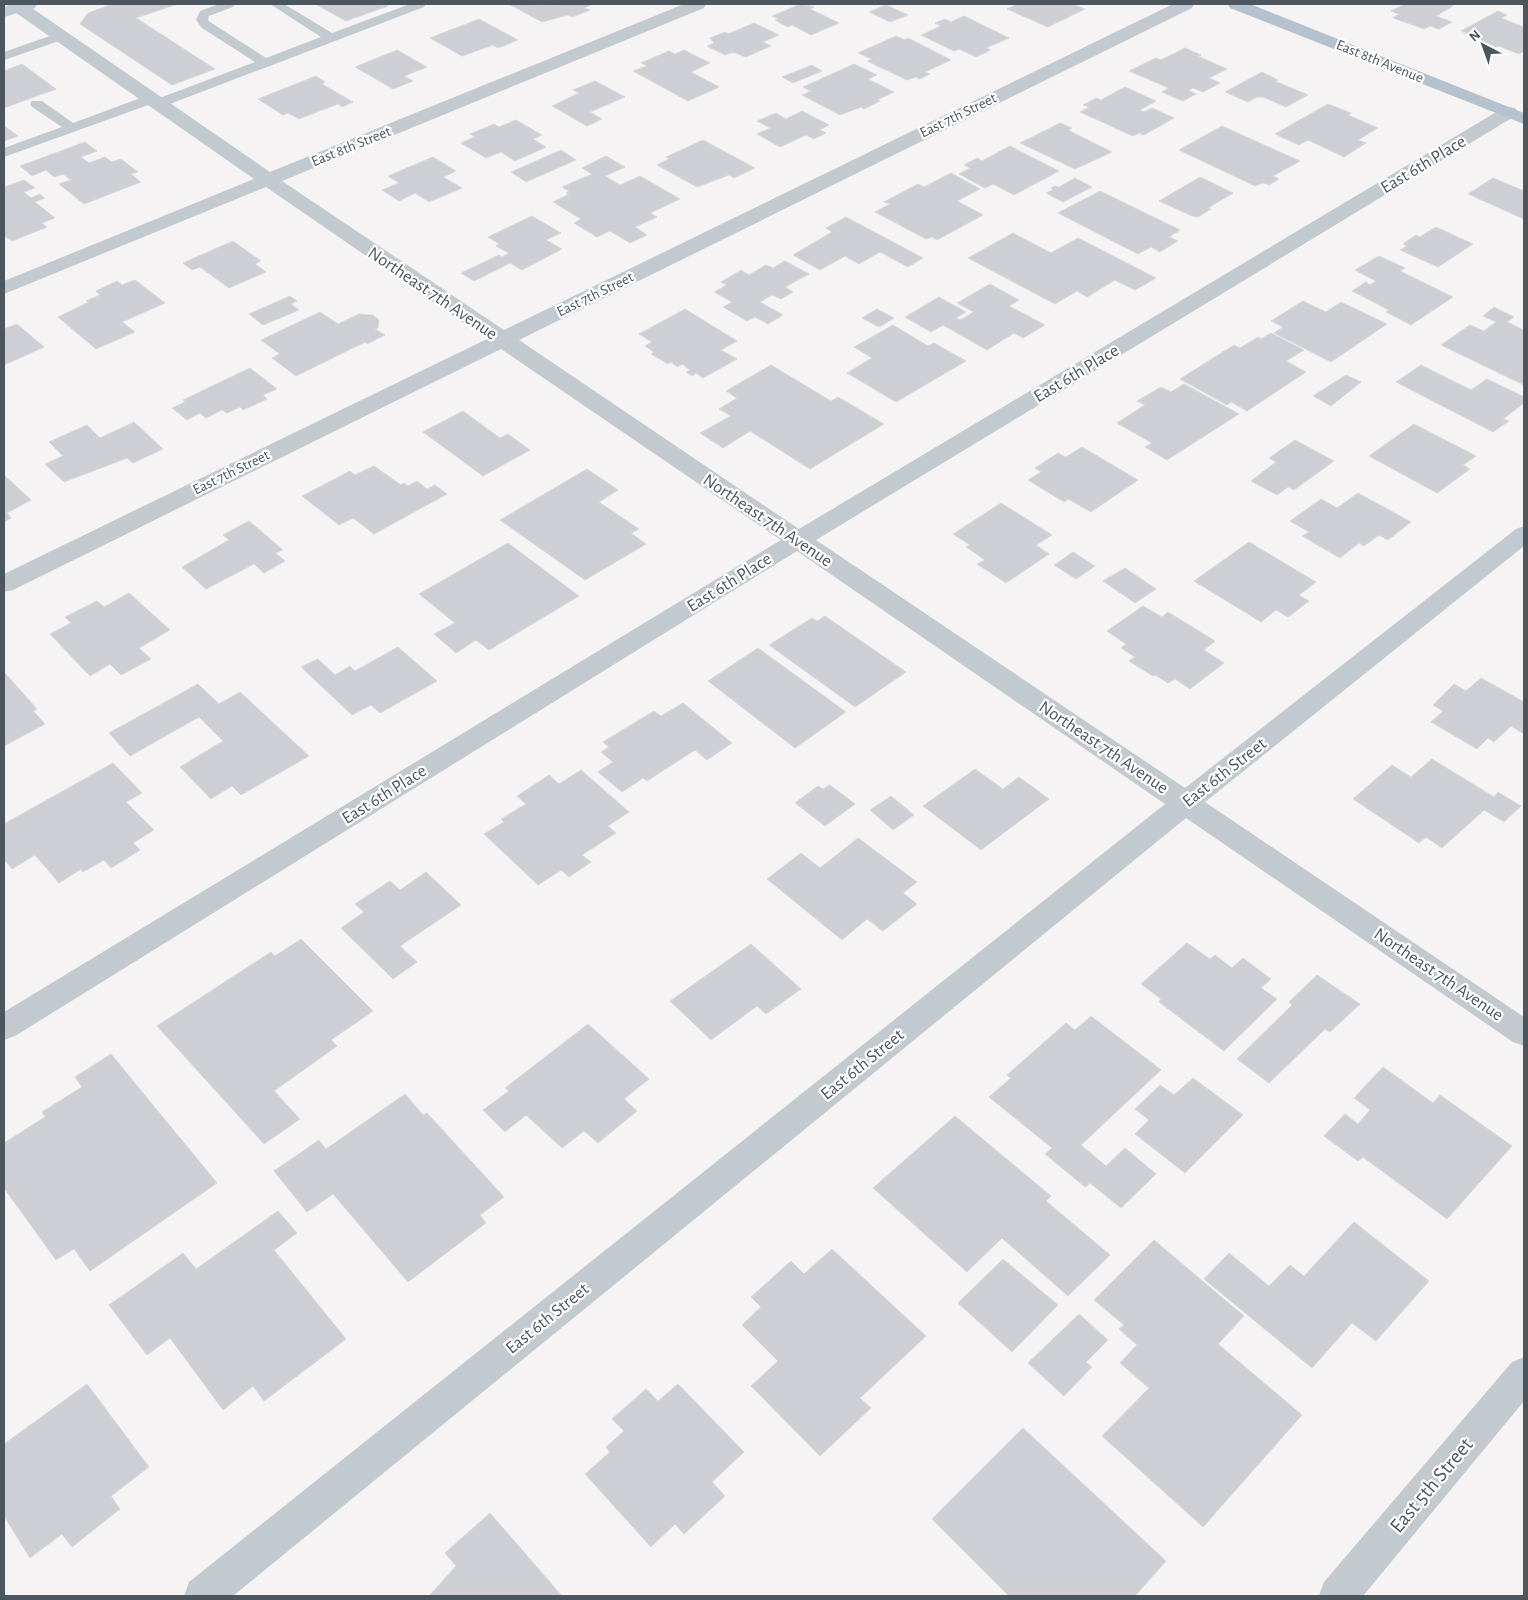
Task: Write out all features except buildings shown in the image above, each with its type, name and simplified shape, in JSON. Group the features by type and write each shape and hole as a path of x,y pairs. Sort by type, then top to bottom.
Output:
{"main road":[{"name":"East 8th Avenue","path":"1236,4 1516,116"}],"street":[{"name":"East 8th Street","path":"4,288 698,4"},
{"name":"East 7th Street","path":"4,584 1186,4"},
{"name":"Northeast 7th Avenue","path":"17,7 501,340 1186,802 1524,1033"},
{"name":"East 6th Place","path":"4,1027 798,540 1516,116"},
{"name":"East 6th Street","path":"203,1596 1186,802 1524,534"},
{"name":"East 5th Street","path":"1338,1596 1524,1374"}],"lane":[{"path":"229,4 204,14 202,20 206,25 265,62"},
{"path":"276,4 331,38"},
{"path":"4,153 265,62 420,4"},
{"path":"4,56 61,36"},
{"path":"37,104 72,128"}]}
